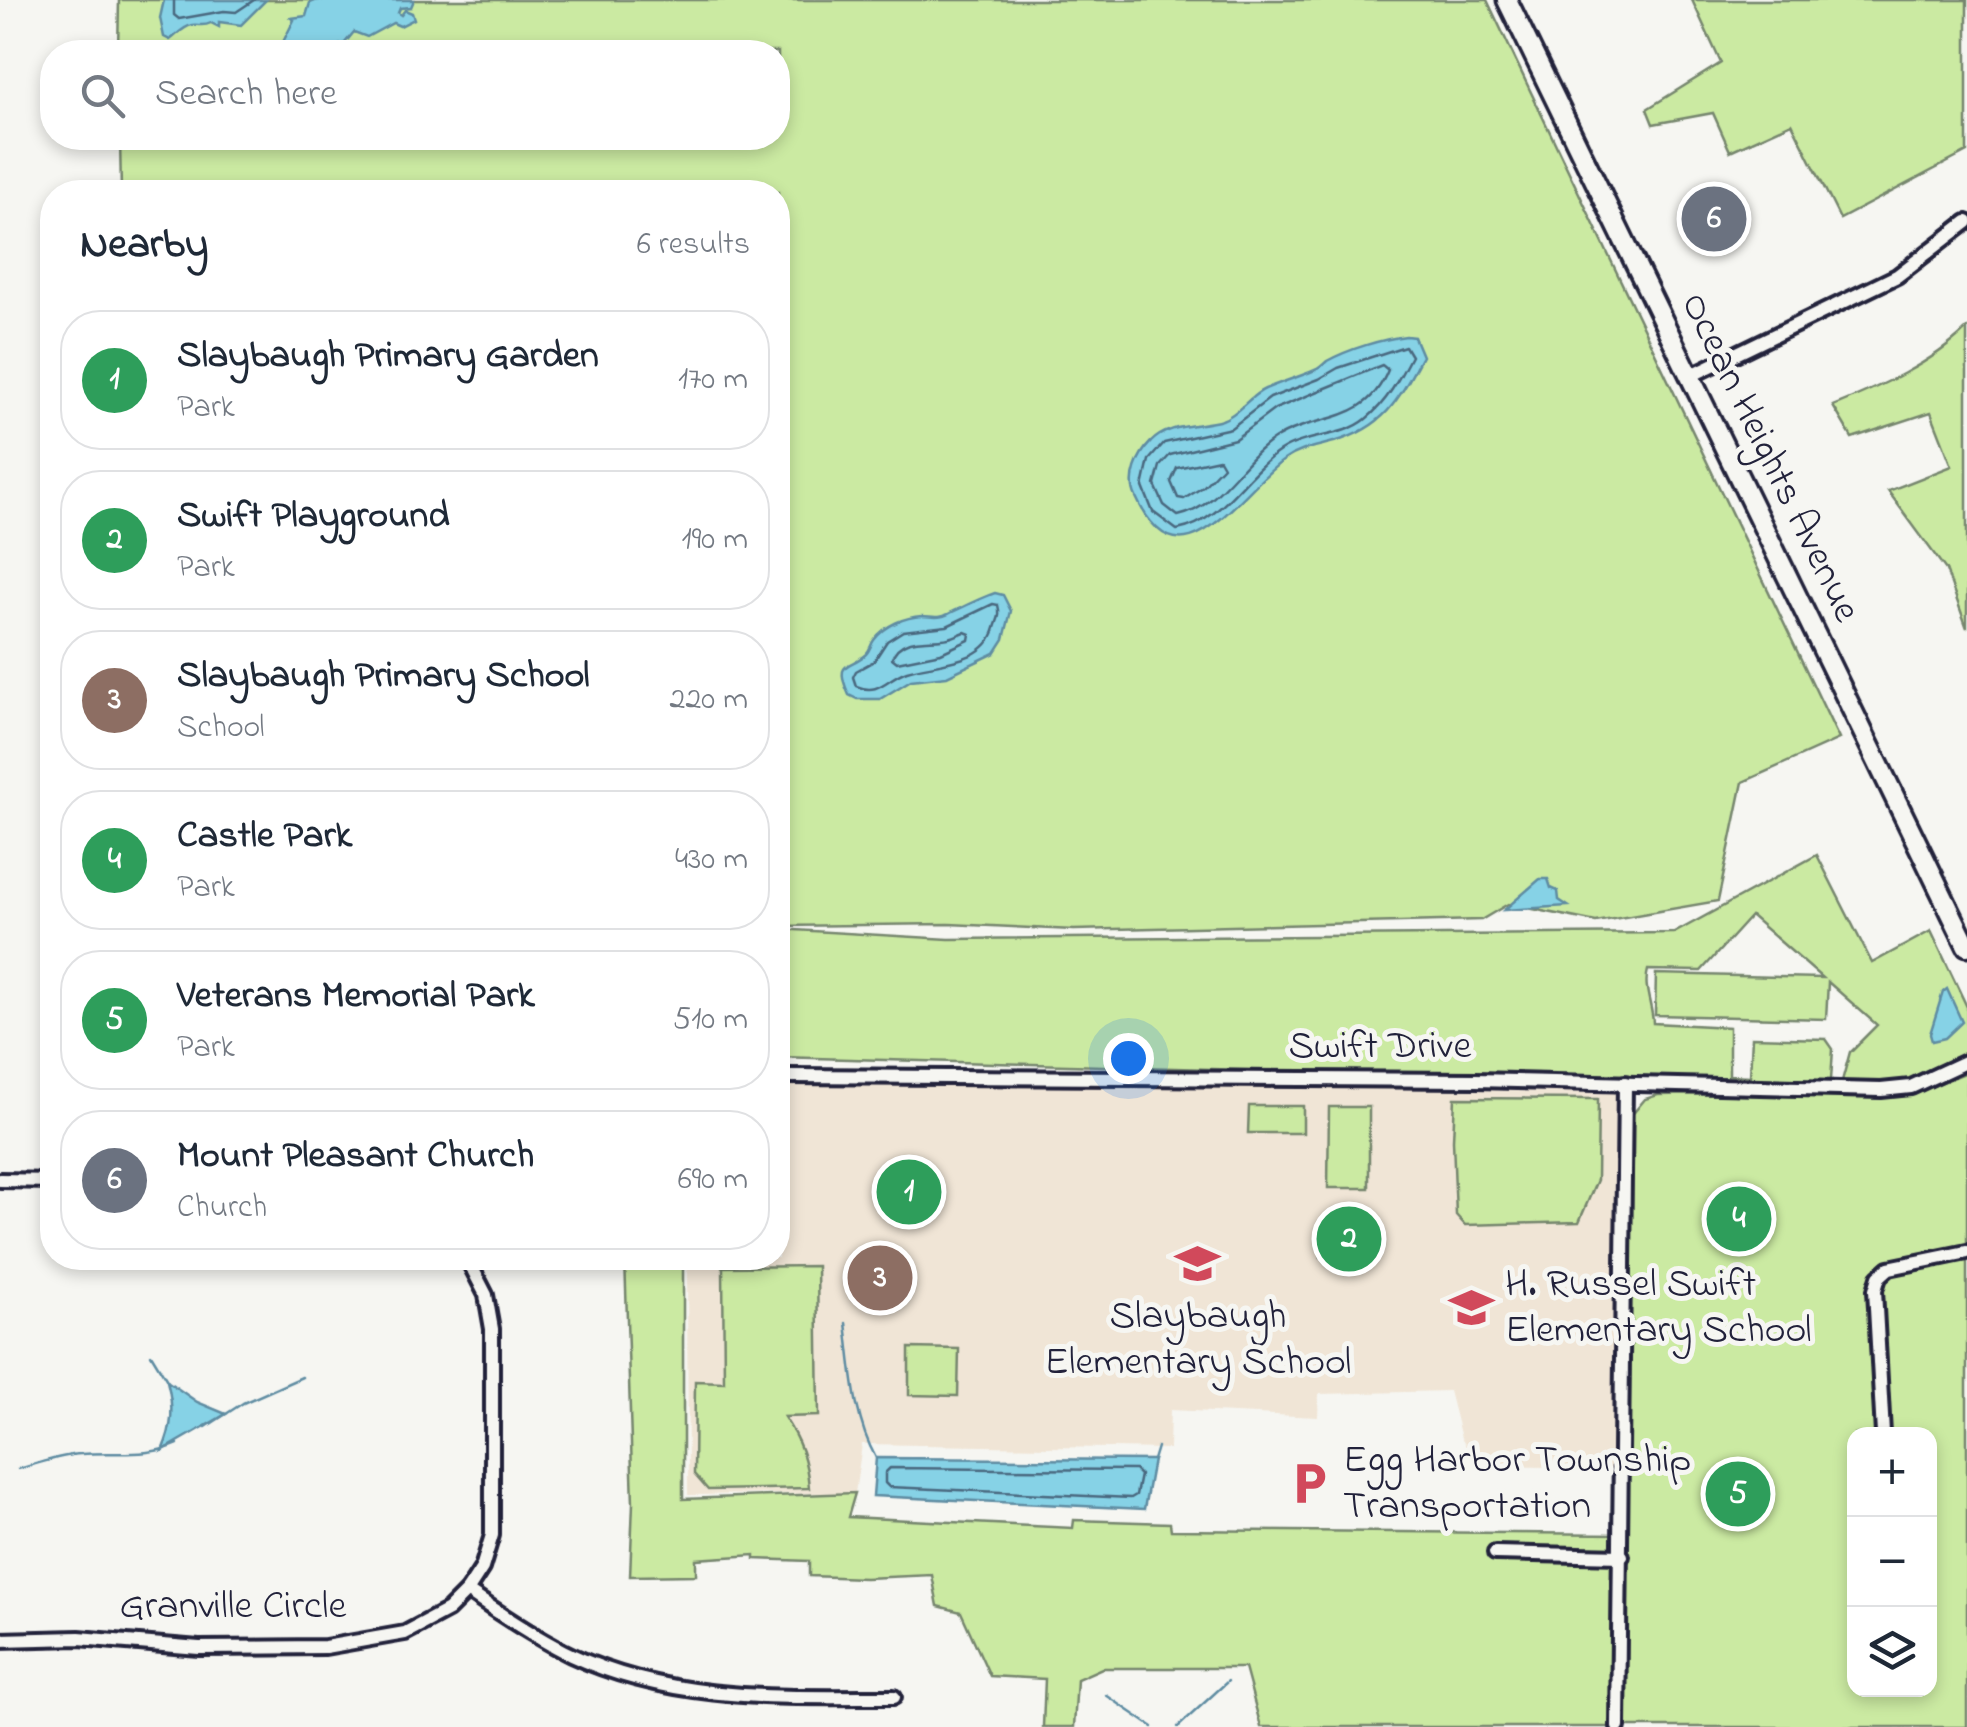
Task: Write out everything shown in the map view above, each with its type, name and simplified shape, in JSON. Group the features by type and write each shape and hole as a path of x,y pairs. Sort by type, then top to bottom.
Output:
{"main road":[{"name":"Ocean Heights Avenue","path":"1508,0 1967,946"}],"street":[{"path":"1690,376 1897,276 1967,222"},
{"name":"Swift Drive","path":"790,1076 1625,1083 1888,1090 1911,1087 1967,1062"},
{"path":"1618,1727 1625,1083"},
{"path":"0,1180 40,1181"},
{"path":"1882,1427 1877,1281 1889,1268 1967,1252"},
{"name":"Granville Circle","path":"0,1640 79,1638 199,1648 325,1647 405,1633 437,1618 466,1592 488,1550 493,1514 492,1329 486,1295 473,1270"},
{"path":"1495,1553 1622,1556"},
{"path":"466,1592 559,1649 642,1682 739,1696 894,1697"}],"shaded area":[{"path":"790,1067 977,1070 1031,1076 1625,1083 1623,1468 1478,1466 1461,1438 1449,1391 1319,1394 1318,1417 1170,1410 1169,1449 862,1444 855,1493 688,1495 687,1270 790,1270"}],"green space":[{"path":"119,0 1487,0 1839,739 1743,782 1718,901 1596,922 1508,904 1481,920 1074,930 949,924 790,926 790,180 121,180 120,150 790,150 790,40 118,40"},
{"path":"1692,0 1967,0 1967,152 1840,219 1792,123 1730,151 1713,113 1653,124 1647,109 1721,63"},
{"path":"1967,329 1967,628 1946,570 1888,491 1952,466 1931,412 1852,438 1833,406 1921,364"},
{"path":"1817,855 1872,963 1931,931 1967,1007 1967,1063 1930,1082 1797,1085 790,1057 790,930 949,939 1674,933","holes":["1751,916 1822,978 1656,974 1655,1015 1826,1019 1828,982 1877,1025 1850,1052 1842,1081 1831,1080 1833,1049 1826,1039 1752,1037 1750,1076 1729,1075 1729,1027 1653,1023 1648,970 1701,971"]},
{"path":"1967,1072 1967,1727 1261,1727 1245,1668 1102,1668 1077,1679 1074,1727 1043,1727 1045,1679 990,1676 961,1612 938,1606 932,1575 809,1576 809,1561 755,1559 755,1555 696,1559 696,1575 630,1576 633,1503 625,1270 683,1270 683,1499 855,1493 848,1517 1073,1528 1074,1520 1170,1523 1171,1530 1621,1534 1624,1265 1630,1264 1631,1116 1645,1099 1658,1095 1923,1090"},
{"path":"1455,1098 1598,1099 1597,1180 1579,1222 1465,1225 1456,1215"},
{"path":"1249,1106 1303,1106 1303,1133 1248,1133"},
{"path":"1329,1107 1369,1107 1369,1188 1328,1188"},
{"path":"1320,1222 1377,1222 1377,1256 1321,1257"},
{"path":"790,1266 817,1266 819,1416 784,1417 802,1451 809,1488 708,1490 694,1474 695,1381 724,1382 723,1270 790,1270"},
{"path":"909,1348 959,1349 958,1396 909,1395"}],"water":[{"path":"164,0 266,0 241,25 192,25 170,40 164,37 160,18"},
{"path":"414,0 411,7 400,8 398,13 401,15 405,10 414,19 400,26 393,23 367,37 354,32 347,40 284,40 294,20 291,18 306,16 310,3"},
{"path":"1414,337 1422,356 1397,399 1366,429 1284,460 1209,528 1190,537 1172,537 1153,525 1136,497 1133,475 1146,447 1158,436 1222,420 1271,386 1366,345"},
{"path":"995,593 1003,595 1011,611 1004,639 995,653 947,676 911,680 880,699 849,695 843,671 866,654 884,630 909,618 943,616"},
{"path":"1540,879 1548,879 1551,888 1558,891 1559,900 1568,906 1504,910"},
{"path":"1947,989 1962,1022 1945,1038 1932,1041 1930,1034"},
{"path":"167,1381 197,1402 226,1414 162,1451 171,1416"},
{"path":"876,1458 1153,1460 1144,1509 873,1496"}],"waterway":[{"path":"846,1323 858,1409 876,1458"},
{"path":"151,1354 168,1382"},
{"path":"206,1427 243,1403 302,1377"},
{"path":"18,1469 73,1455 142,1453 178,1444"},
{"path":"1153,1460 1157,1447"},
{"path":"1178,1727 1228,1681"},
{"path":"1106,1695 1153,1727"}],"place":[{"name":"Mount Pleasant Church","path":"1714,219"},
{"name":"Slaybaugh Primary Garden","path":"909,1192"},
{"name":"Castle Park","path":"1739,1219"},
{"name":"Swift Playground","path":"1349,1239"},
{"name":"Slaybaugh Elementary School","path":"1198,1264"},
{"name":"Slaybaugh Primary School","path":"880,1278"},
{"name":"H. Russel Swift Elementary School","path":"1472,1308"},
{"name":"Egg Harbor Township Transportation","path":"1310,1484"},
{"name":"Veterans Memorial Park","path":"1738,1494"}]}
